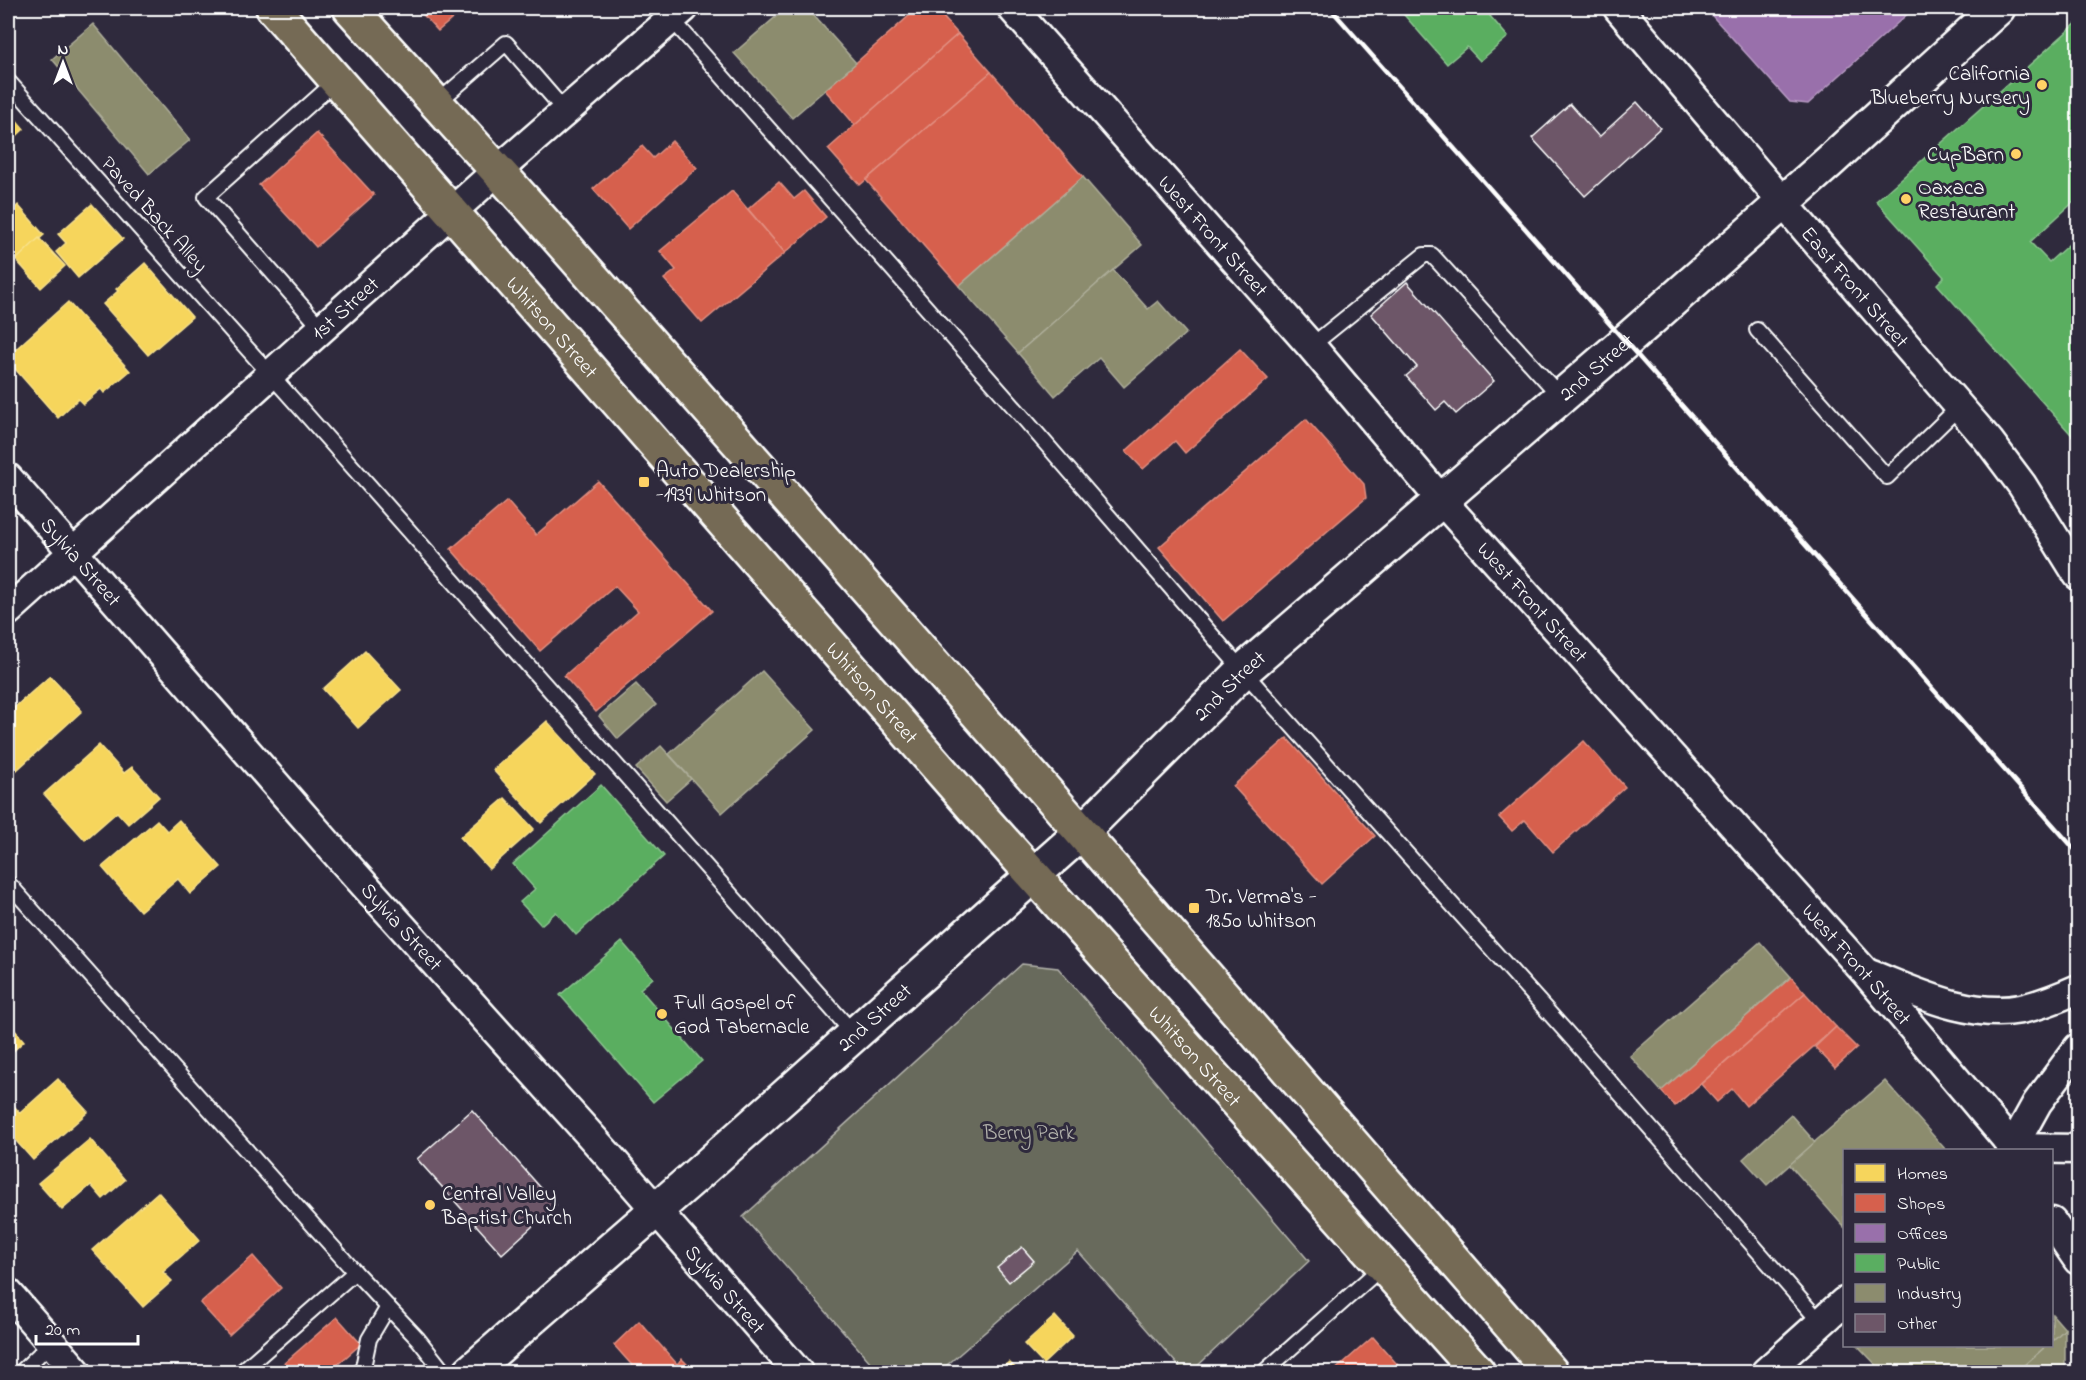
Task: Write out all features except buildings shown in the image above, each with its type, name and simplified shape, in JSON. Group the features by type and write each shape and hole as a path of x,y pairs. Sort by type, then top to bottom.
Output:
{"main road":[{"name":"Whitson Street","path":"273,8 1033,875 1478,1372"},
{"path":"350,8 497,171 1081,833 1551,1372"},
{"name":"2nd Street","path":"470,1372 1081,833 1243,671 1625,342 1783,202 1989,10"}],"street":[{"name":"West Front Street","path":"1012,8 1311,346 1442,501 1866,973 2012,1149"},
{"name":"East Front Street","path":"1618,8 1989,441 2022,485 2079,575"},
{"name":"1st Street","path":"8,611 565,111 673,11"},
{"name":"Sylvia Street","path":"8,478 342,860 798,1372"},
{"path":"1866,973 1968,1009 1998,1011 2020,1009 2046,1002 2079,988"},
{"path":"2014,1149 2037,1103 2079,1048"},
{"path":"2053,1149 2079,1149"},
{"path":"2053,1223 2079,1260"},
{"path":"8,1293 77,1372"},
{"path":"1766,1372 1843,1304"}],"lane":[{"path":"673,11 1243,671 1568,1034 1821,1323"},
{"path":"436,104 506,43 565,111"},
{"name":"Paved Back Alley","path":"8,81 854,1034"},
{"path":"322,329 206,197 336,81"},
{"path":"1311,346 1424,255 1432,255 1560,396"},
{"path":"1757,330 1887,477 1960,406"},
{"path":"8,883 355,1272 418,1339 444,1372"},
{"path":"1264,1372 1383,1266"},
{"path":"241,1372 355,1272"},
{"path":"362,1371 369,1339 388,1307"},
{"path":"21,1372 51,1343"}],"green space":[{"name":"Berry Park","path":"1022,964 1058,968 1309,1261 1191,1372 1184,1372 1078,1251 939,1372 879,1372 743,1217"}],"railway":[{"path":"1330,8 2078,853"}],"place":[{"name":"California Blueberry Nursery","path":"2042,85"},
{"name":"CupBarn","path":"2016,154"},
{"name":"Oaxaca Restaurant","path":"1906,199"},
{"name":"Auto Dealership -1939 Whitson","path":"644,482"},
{"name":"Dr. Verma's - 1850 Whitson","path":"1194,908"},
{"name":"Full Gospel of God Tabernacle","path":"662,1014"},
{"name":"Central Valley Baptist Church","path":"430,1205"}]}
